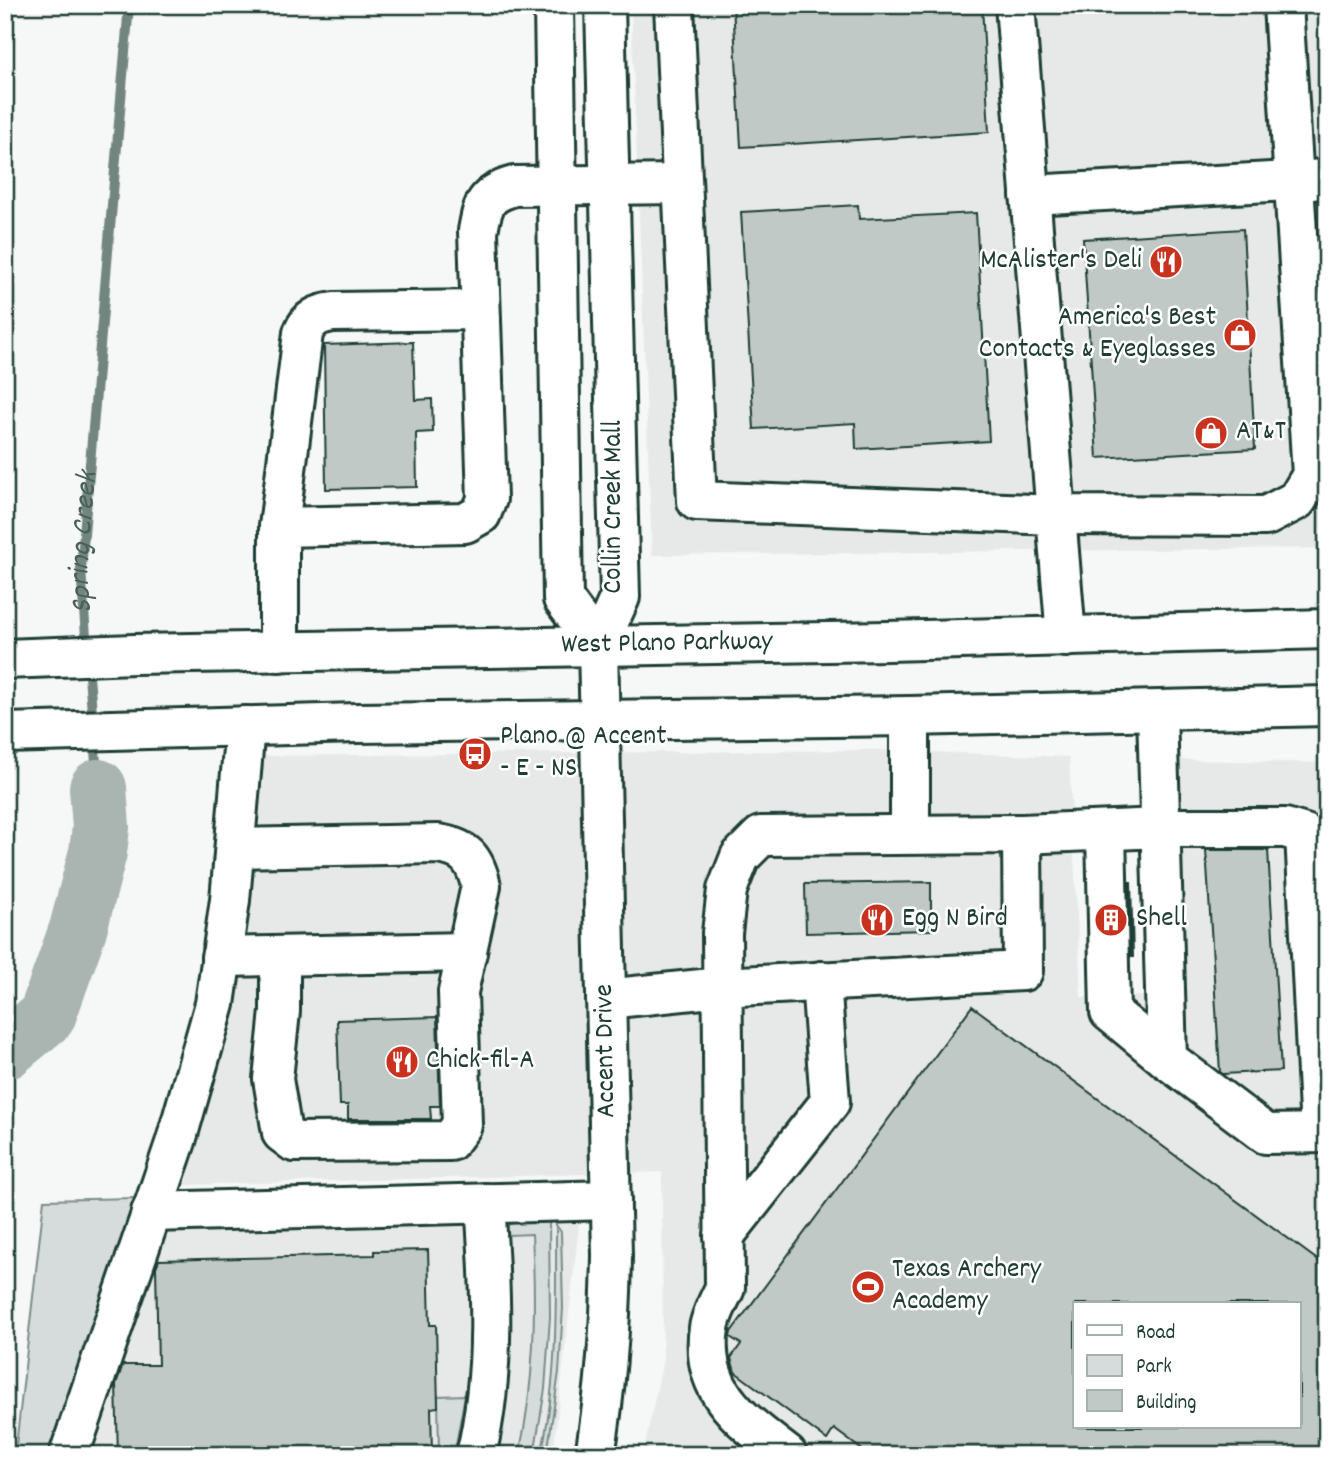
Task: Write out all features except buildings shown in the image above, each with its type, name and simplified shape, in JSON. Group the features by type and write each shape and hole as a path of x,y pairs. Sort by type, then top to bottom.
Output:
{"main road":[{"name":"Collin Creek Mall","path":"554,5 563,599 598,646 620,597 605,5"},
{"path":"674,5 697,501 1056,515 1266,516 1297,500 1312,475 1310,180 1283,5"},
{"path":"1015,5 1066,636"},
{"path":"1030,195 1310,180"},
{"path":"279,527 465,523 481,514 487,499 478,231 481,212 487,199 498,191 514,186 682,184"},
{"path":"279,652 279,527 303,333 307,323 320,314 334,312 480,310"},
{"name":"West Plano Parkway","path":"14,658 1327,629"},
{"name":"Accent Drive","path":"595,1455 611,1325 611,1200 598,646"},
{"path":"16,733 599,718 910,716 1327,706"},
{"path":"1157,711 1167,1059"},
{"path":"910,716 910,834"},
{"path":"69,1455 176,1140 215,1004 230,900 245,726"},
{"path":"787,1455 746,1424 719,1392 708,1357 709,1327 724,1287 722,933 727,890 740,857 761,836 1022,834 1160,828 1285,828 1305,834 1318,918 1323,1133 1266,1133 1167,1059 1110,1012 1106,831"},
{"path":"606,999 721,987 1023,971 1022,834"},
{"path":"235,848 438,844 453,846 468,856 477,869 481,886 458,992 462,1125 450,1140 294,1142 282,1133 273,1079 280,1011 280,956"},
{"path":"221,957 467,951"},
{"path":"724,1236 830,1102 821,981"},
{"path":"151,1212 611,1200"},
{"path":"477,1455 487,1391 490,1343 485,1203"}],"shaded area":[{"path":"631,5 1327,5 1327,548 652,555"},
{"path":"874,750 1069,757 1081,997 1150,996 1146,759 1327,763 1327,1455 643,1455 663,1360 662,1172 186,1185 232,978 255,756"},
{"path":"583,1190 553,1455 15,1455 44,1200"}],"green space":[{"path":"135,1198 51,1455 15,1455 44,1200"},
{"path":"549,1222 550,1317 545,1389 534,1455 519,1455 533,1345 532,1234 509,1235 506,1230 512,1223"},
{"path":"556,1225 561,1232 563,1308 559,1372 547,1455 541,1455 553,1369"},
{"path":"465,1395 454,1455 439,1455 438,1396"}],"waterway":[{"name":"Spring Creek","path":"87,650 81,569 129,5"},
{"name":"Spring Creek","path":"88,665 93,723"},
{"name":"Spring Creek","path":"94,738 98,788"},
{"name":"Spring Creek","path":"5,1051 47,1016 78,929 98,852 101,827 98,788"}],"place":[{"name":"McAlister's Deli","path":"1166,262"},
{"name":"America's Best Contacts & Eyeglasses","path":"1240,335"},
{"name":"AT&T","path":"1211,433"},
{"name":"Plano @ Accent - E - NS","path":"475,754"},
{"name":"Egg N Bird","path":"877,920"},
{"name":"Shell","path":"1111,920"},
{"name":"Chick-fil-A","path":"402,1062"},
{"name":"Texas Archery Academy","path":"868,1287"}]}
